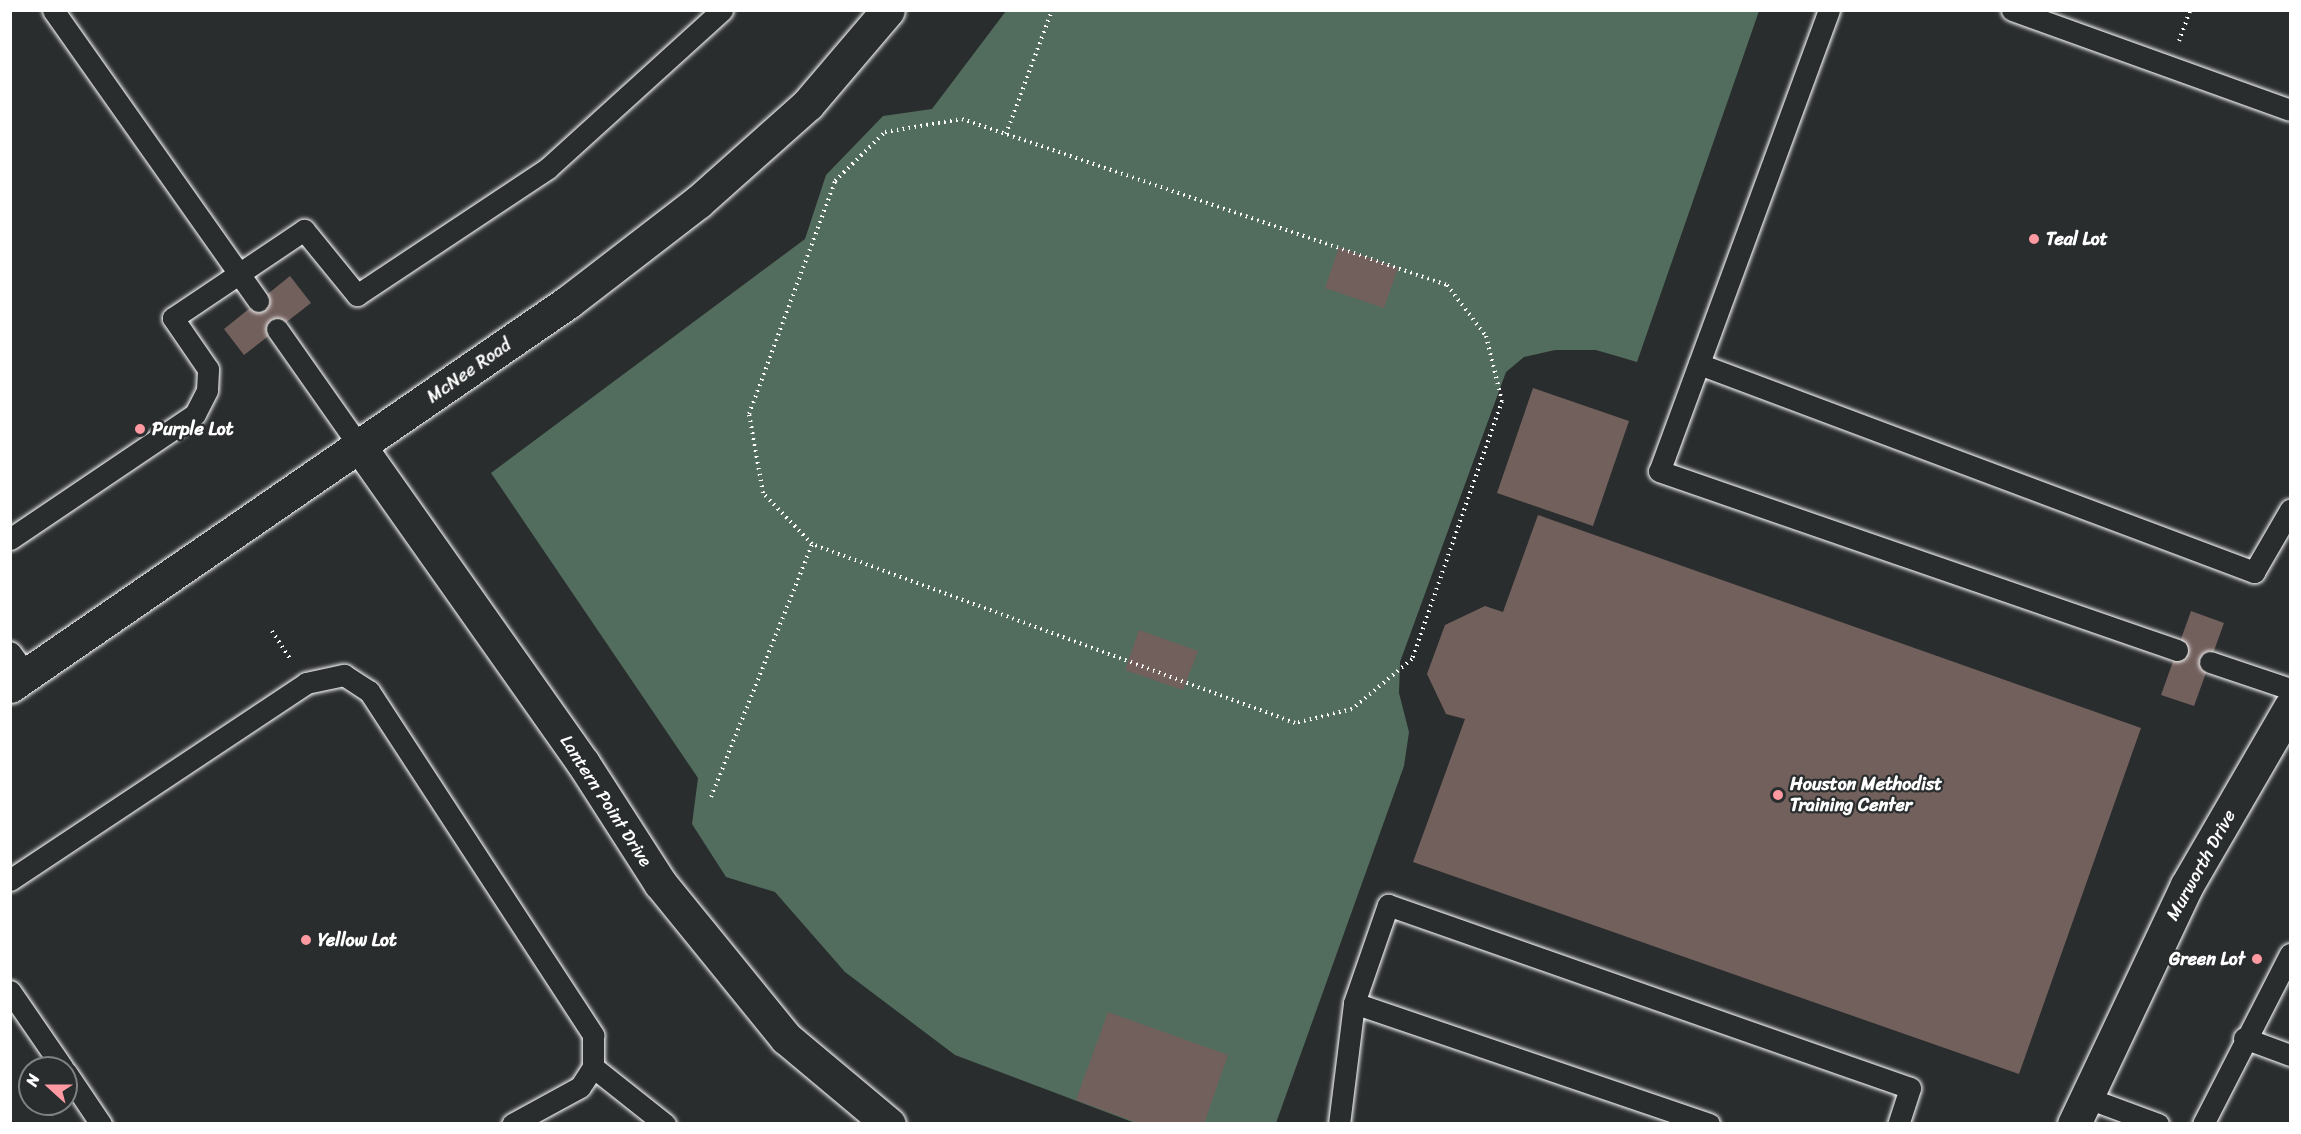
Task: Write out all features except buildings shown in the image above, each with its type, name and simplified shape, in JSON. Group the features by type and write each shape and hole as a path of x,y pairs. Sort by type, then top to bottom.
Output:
{"street":[{"name":"McNee Road","path":"16,671 360,447 568,302 698,202 808,104 888,10"},
{"name":"Lantern Point Drive","path":"360,447 583,764 660,883 786,1038 889,1124"},
{"name":"Murworth Drive","path":"2079,1110 2187,885 2290,708"}],"lane":[{"path":"53,10 258,302"},
{"path":"10,539 195,414 207,390 208,369 173,318 240,276 304,230 357,295 548,168 722,10"},
{"path":"1829,10 1659,471 2177,650"},
{"path":"2012,10 2290,110"},
{"path":"278,329 360,447"},
{"path":"1698,364 2254,572 2290,510"},
{"path":"2210,662 2290,689"},
{"path":"10,880 306,682 344,675 369,691 593,1035 593,1067 580,1087 512,1124"},
{"path":"1339,1124 1354,1003 1388,905 1910,1088 1898,1124"},
{"path":"2203,1124 2244,1038 2290,954"},
{"path":"10,991 55,1056"},
{"path":"1354,1003 1709,1124"},
{"path":"2244,1038 2290,1055"},
{"path":"593,1067 651,1120"},
{"path":"78,1090 101,1124"},
{"path":"2079,1110 2158,1124"}],"path":[{"path":"1006,134 1052,10"},
{"path":"962,119 1447,285 1486,336 1502,401 1412,659 1352,709 1295,723 812,544 763,493 749,414 835,181 885,132 962,119"},
{"path":"711,797 812,544"},
{"path":"272,631 306,682"}],"green space":[{"path":"1006,11 1759,11 1637,362 1596,350 1555,350 1524,357 1506,372 1400,662 1399,693 1409,732 1404,766 1276,1123 1135,1123 955,1055 845,972 775,892 726,877 692,824 698,778 491,473 805,239 826,175 883,116 932,109"}],"place":[{"name":"Teal Lot","path":"2034,239"},
{"name":"Purple Lot","path":"140,429"},
{"name":"Houston Methodist Training Center","path":"1778,795"},
{"name":"Yellow Lot","path":"306,940"},
{"name":"Green Lot","path":"2257,959"}]}
